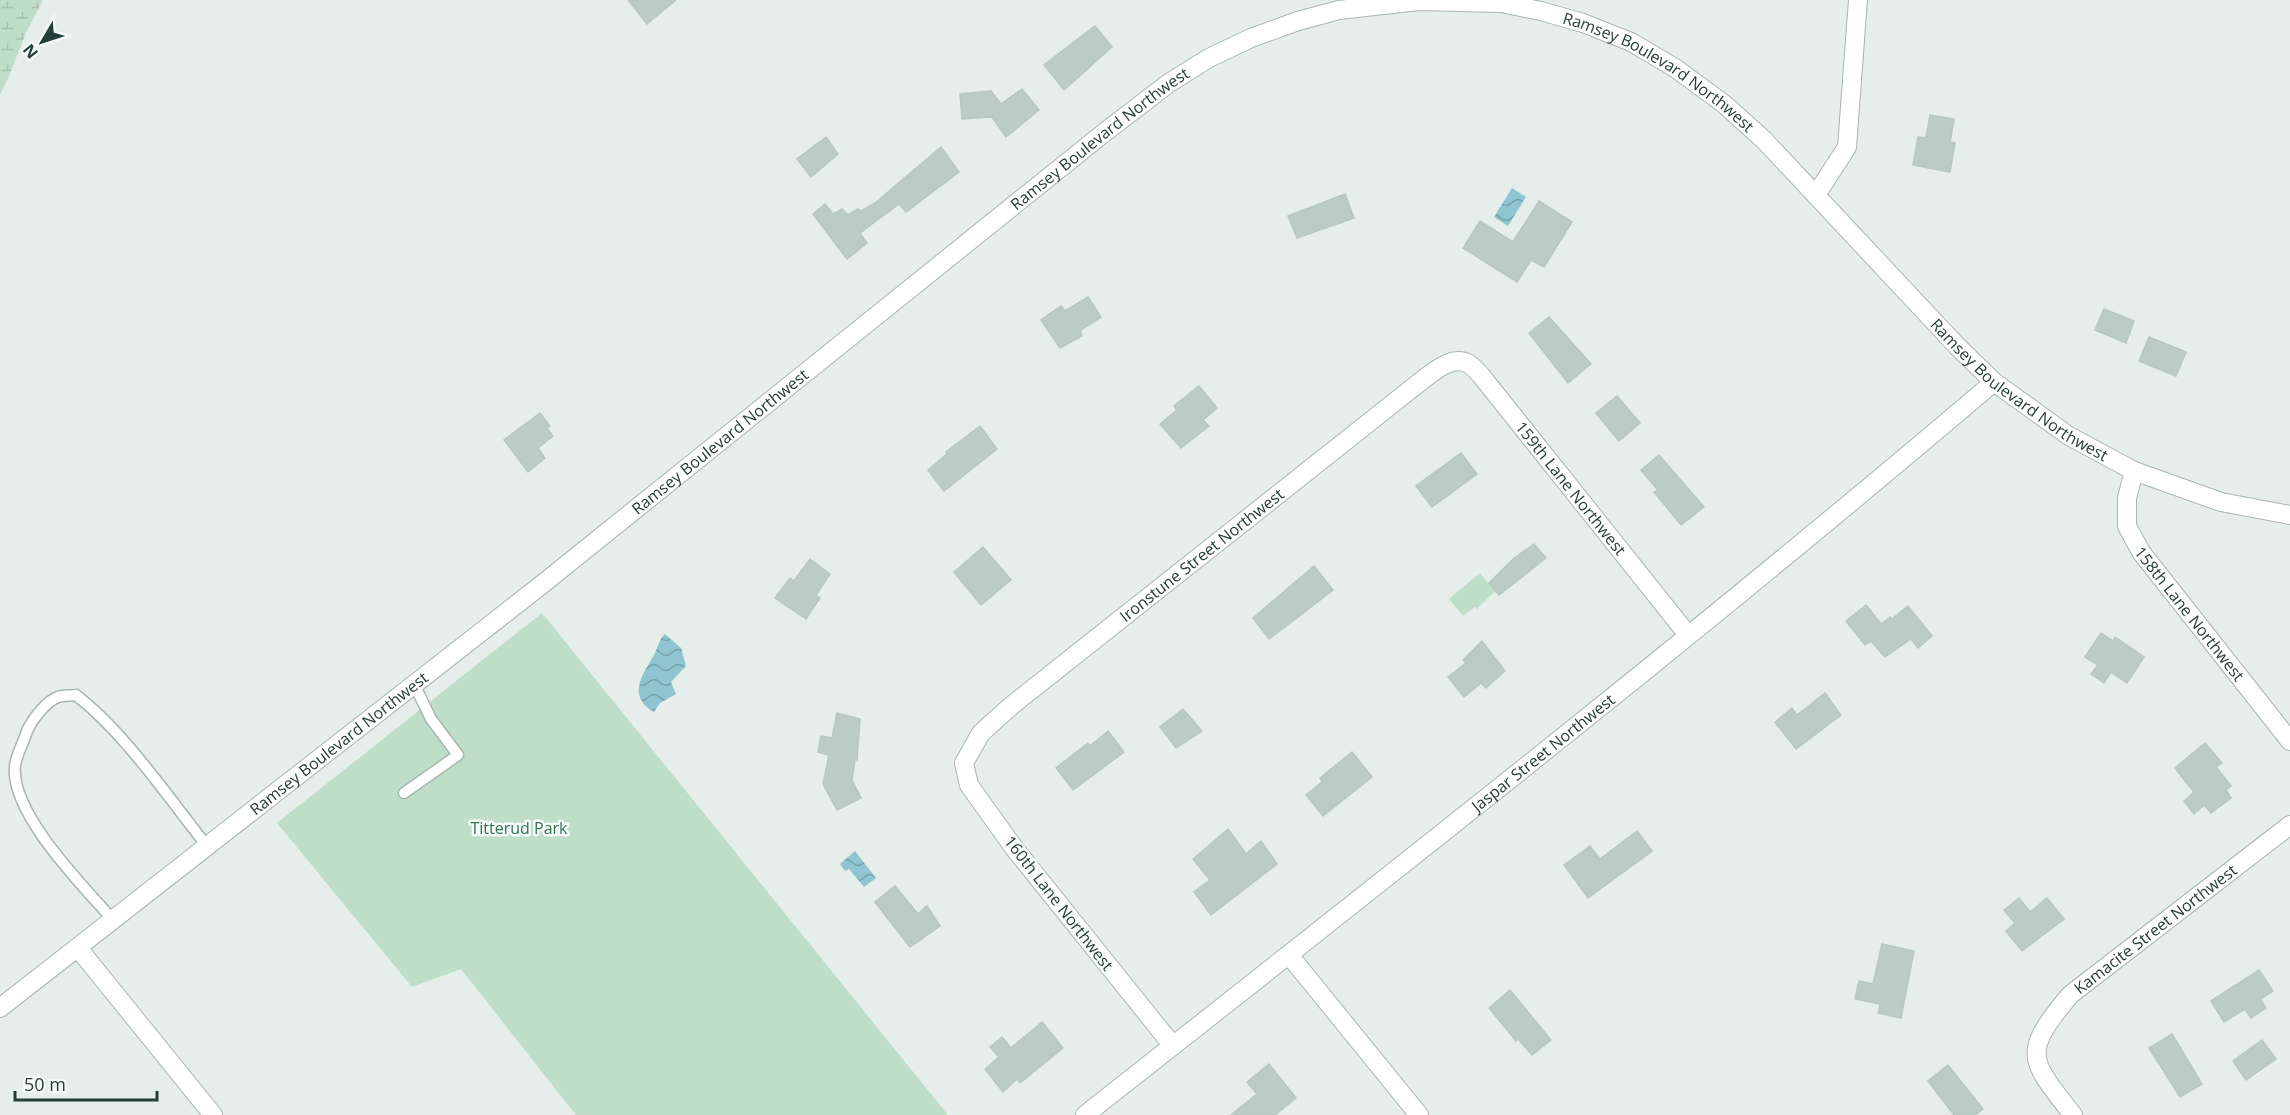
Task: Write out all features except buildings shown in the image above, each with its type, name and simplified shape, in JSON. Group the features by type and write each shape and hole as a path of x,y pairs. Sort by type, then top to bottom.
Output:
{"street":[{"path":"1816,195 1847,147 1858,0"},
{"name":"Ramsey Boulevard Northwest","path":"0,1008 540,586 1169,83 1209,58 1251,38 1298,21 1340,10 1419,1 1501,2 1583,23 1631,42 1675,68 1724,104 1756,132 1957,346 1994,382 2069,436 2134,471 2221,502 2290,515"},
{"name":"159th Lane Northwest","path":"1442,365 1455,362 1468,363 1483,378 1688,635"},
{"name":"Ironstune Street Northwest","path":"970,754 981,733 1011,706 1442,365"},
{"name":"Jaspar Street Northwest","path":"1085,1115 1289,955 1688,635 1994,382"},
{"name":"158th Lane Northwest","path":"2134,471 2127,498 2127,526 2141,552 2290,741"},
{"name":"160th Lane Northwest","path":"970,754 964,763 969,785 1014,848 1173,1046"},
{"name":"Kamacite Street Northwest","path":"2073,1115 2049,1084 2036,1060 2037,1040 2047,1023 2070,995 2290,825"},
{"path":"78,948 213,1115"},
{"path":"1289,955 1419,1115"}],"lane":[{"path":"404,793 458,755 431,719 414,684"},
{"path":"112,920 40,836 24,806 15,766 29,726 47,704 58,697 76,695 97,711 207,846"}],"green space":[{"path":"0,0 43,0 0,94"},
{"path":"1480,573 1495,591 1477,609 1475,607 1463,616 1449,599"},
{"name":"Titterud Park","path":"542,613 948,1115 576,1115 461,969 412,987 277,823"}],"water":[{"path":"1512,188 1526,197 1508,226 1494,217"},
{"path":"665,634 681,648 686,666 671,682 676,694 660,703 654,712 641,699 639,685"},
{"path":"855,851 876,878 864,887 849,869 845,871 840,864"}]}
